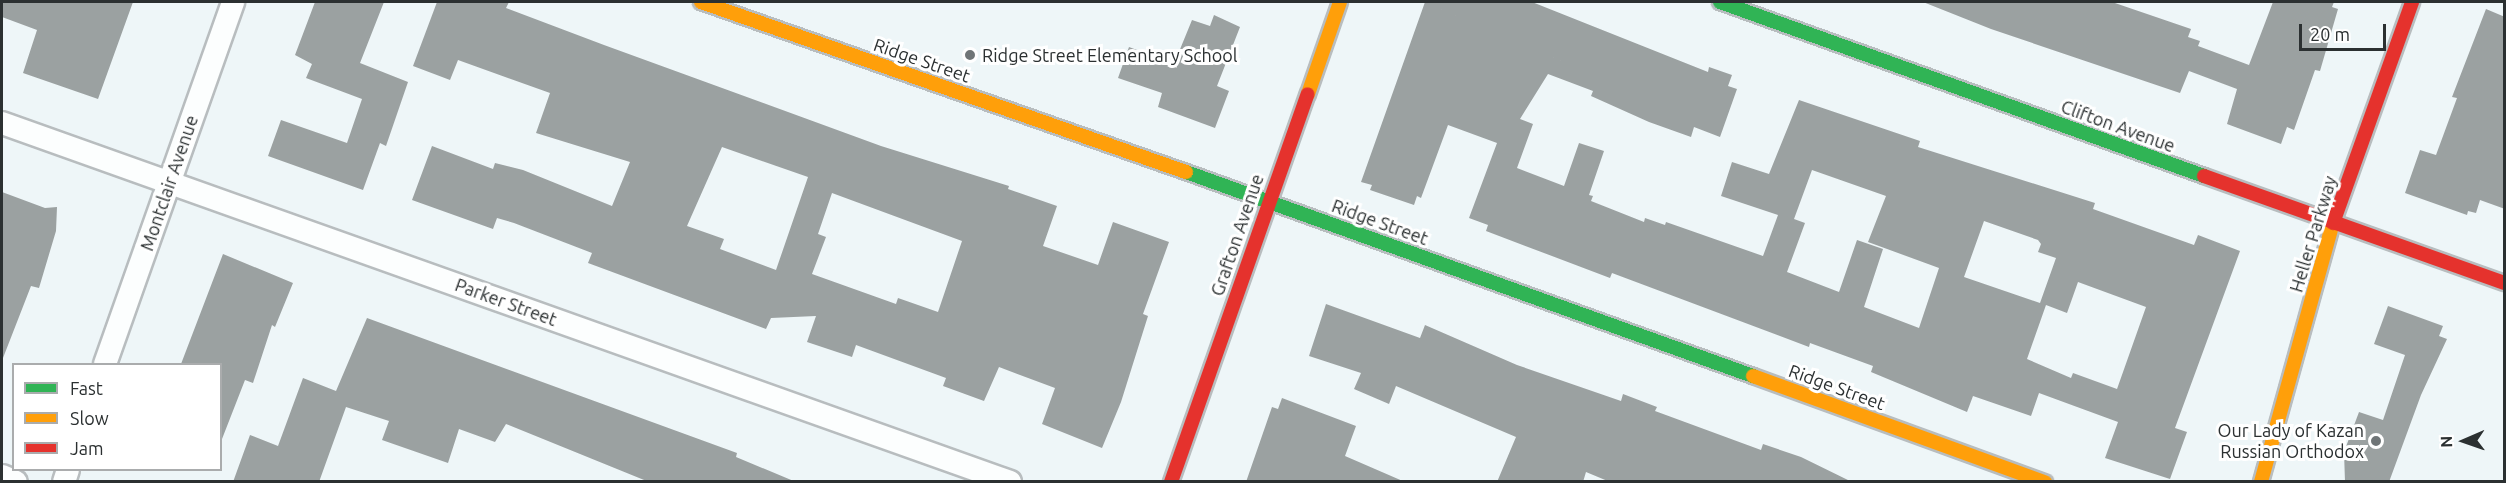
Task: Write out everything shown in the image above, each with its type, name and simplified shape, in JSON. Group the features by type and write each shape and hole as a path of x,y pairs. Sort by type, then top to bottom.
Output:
{"street":[{"name":"Montclair Avenue","path":"105,363 233,2"},
{"name":"Ridge Street","path":"701,2 1268,201 2045,482"},
{"name":"Grafton Avenue","path":"1171,482 1268,201 1340,2"},
{"name":"Clifton Avenue","path":"1720,2 2505,283"},
{"name":"Heller Parkway","path":"2261,482 2333,222 2412,2"},
{"name":"Parker Street","path":"2,123 1010,482"},
{"path":"2,476 16,482"}],"building":[{"path":"2,2 133,2 98,99 23,73 37,30 2,17"},
{"path":"315,2 384,2 360,63 408,82 386,146 380,143 363,190 268,156 281,120 347,143 362,99 306,78 312,64 295,55"},
{"path":"437,2 509,2 506,8 604,45 881,146 1009,186 1008,189 1057,206 1043,246 1098,265 1113,222 1169,242 1143,314 1148,316 1121,402 1102,448 1042,424 1055,388 999,367 984,401 943,386 946,378 856,345 852,357 807,342 816,316 771,318 766,329 588,263 592,253 514,223 497,218 493,229 412,200 432,146 493,169 495,163 523,170 612,206 630,162 536,133 550,93 458,60 450,80 413,66","holes":["722,147 808,177 776,270 720,249 724,239 687,226","832,193 962,241 938,312 898,298 896,304 812,274 826,237 818,234"]},
{"path":"1425,2 1532,2 1708,72 1709,67 1732,75 1728,86 1737,89 1720,137 1694,127 1691,137 1649,122 1591,96 1593,91 1548,74 1520,119 1533,124 1517,168 1564,186 1579,143 1604,151 1589,195 1593,196 1591,201 1644,222 1645,218 1665,225 1666,222 1763,256 1778,215 1721,196 1732,162 1769,174 1799,100 1920,141 1918,147 2095,203 2093,209 2194,245 2198,235 2240,251 2175,428 2187,432 2170,479 2105,458 2118,422 2039,393 2031,416 1973,396 1967,412 1871,372 1873,366 1810,343 1809,347 1612,273 1610,278 1486,231 1488,225 1469,218 1497,143 1448,125 1421,198 1417,196 1414,205 1370,190 1372,185 1361,182","holes":["1812,170 1886,196 1868,242 1939,268 1919,328 1864,307 1883,249 1857,240 1839,292 1787,272 1805,223 1794,219","1984,221 2038,240 2041,244 2038,252 2056,258 2040,303 1964,277","2078,282 2146,307 2117,389 2073,373 2071,378 2027,359 2046,305 2067,313"]},
{"path":"1923,2 2112,2 2191,29 2188,37 2200,41 2198,46 2249,65 2273,2 2334,2 2332,7 2338,9 2320,71 2315,70 2294,130 2287,127 2281,144 2227,124 2237,89 2189,71 2180,93 1991,29"},
{"path":"2486,9 2505,17 2505,209 2480,200 2476,213 2468,211 2467,215 2405,193 2420,150 2436,155 2457,98 2452,97"},
{"path":"1214,15 1240,27 1217,86 1229,91 1215,128 1158,107 1162,93 1118,78 1129,47 1174,64 1192,20 1210,26"},
{"path":"2,192 45,208 57,207 56,231 39,288 31,286 3,358"},
{"path":"223,254 293,283 275,327 272,325 253,383 245,380 222,439 222,363 181,363"},
{"path":"1326,304 1420,338 1425,325 1517,365 1621,401 1623,394 1657,407 1655,411 1761,450 1763,444 1801,457 1852,482 1610,482 1586,472 1583,482 1497,482 1516,437 1396,386 1389,404 1354,389 1361,373 1309,356"},
{"path":"2388,306 2443,326 2439,336 2447,339 2421,395 2389,482 2345,482 2344,452 2359,412 2383,420 2405,355 2374,344"},
{"path":"367,318 737,453 736,457 796,482 649,482 506,424 495,442 459,429 448,463 382,440 389,421 346,407 319,482 233,482 250,435 278,446 303,378 336,391"},
{"path":"1282,398 1356,426 1345,456 1405,482 1246,482 1272,407 1278,409"}],"traffic: fast":[{"path":"1720,2 2204,176"},
{"path":"1186,172 1753,376"}],"traffic: slow":[{"path":"701,2 1186,172"},
{"path":"1308,94 1340,2"},
{"path":"2261,482 2333,223"},
{"path":"1753,376 2045,482"}],"traffic: jam":[{"path":"2333,223 2412,2"},
{"path":"1171,482 1308,94"},
{"path":"2204,176 2504,283"}],"place":[{"name":"Ridge Street Elementary School","path":"970,55"},
{"name":"Our Lady of Kazan Russian Orthodox","path":"2376,441"}]}
